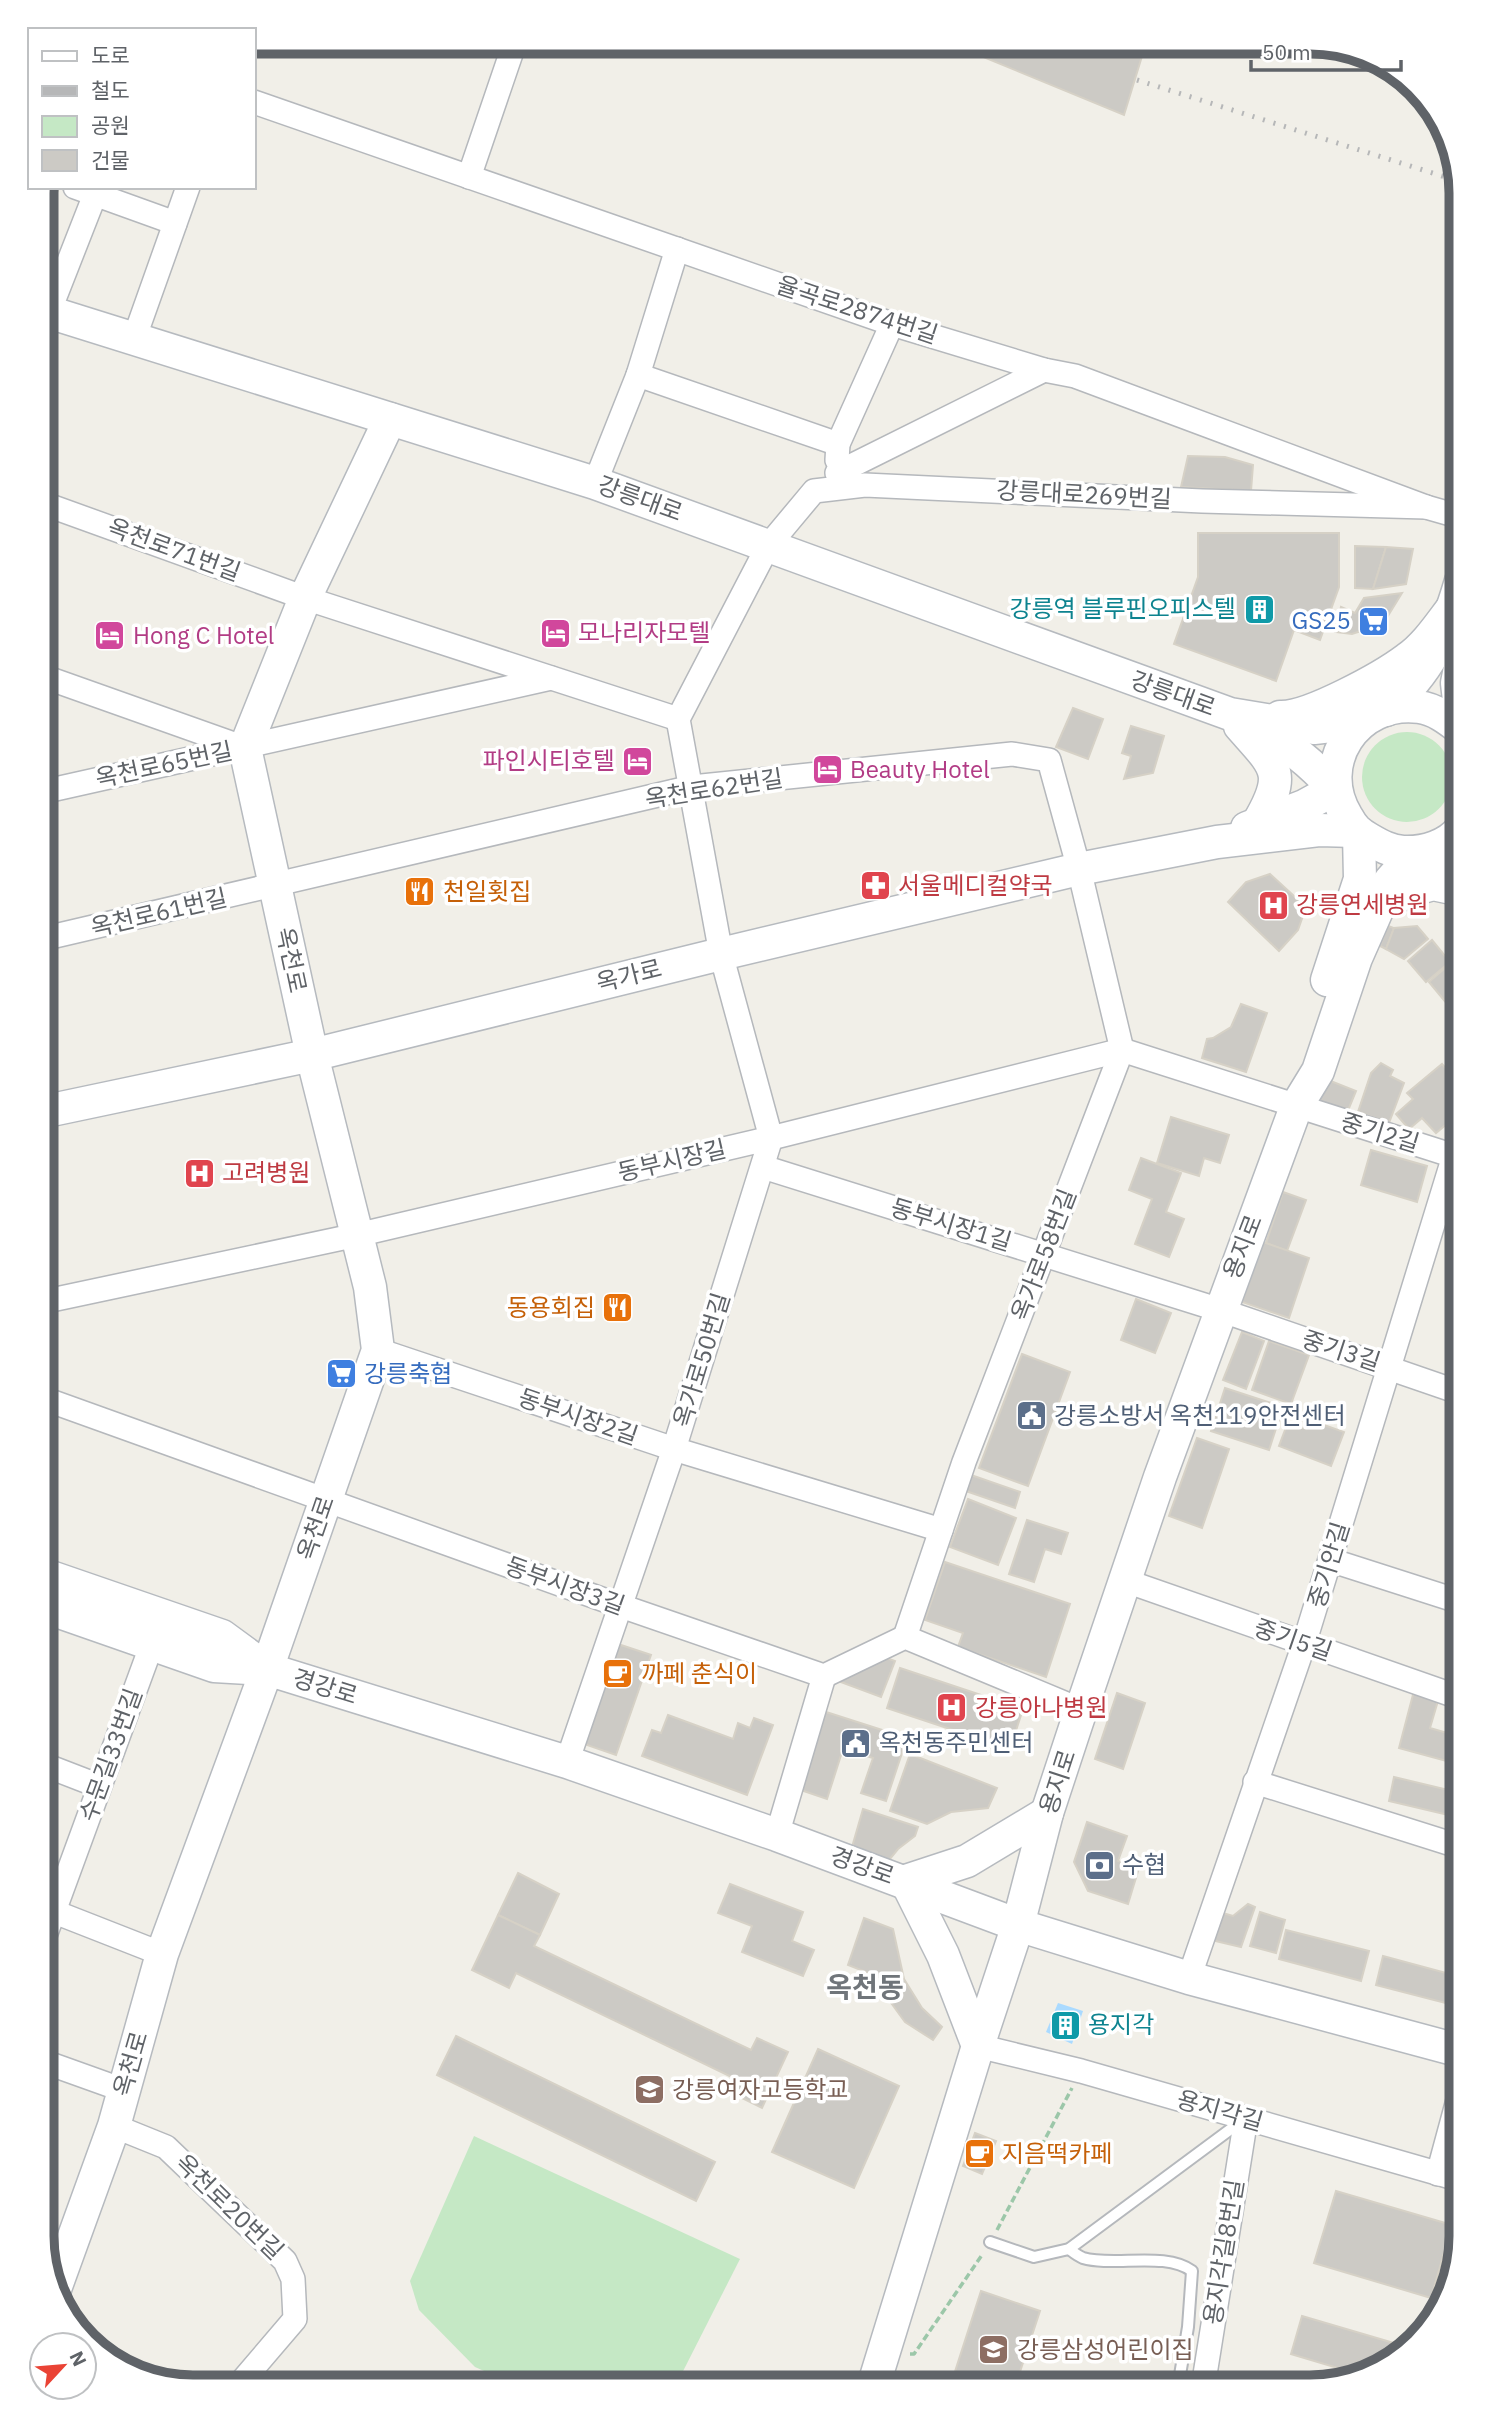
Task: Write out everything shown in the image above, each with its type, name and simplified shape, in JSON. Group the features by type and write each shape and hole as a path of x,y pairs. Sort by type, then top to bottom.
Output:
{"street":[{"path":"469,177 511,54"},
{"name":"율곡로2874번길","path":"256,103 892,324 1044,370 1075,376 1449,514"},
{"path":"134,339 187,189"},
{"path":"55,286 90,190 175,223"},
{"path":"595,483 638,375 677,249"},
{"name":"강릉대로","path":"55,314 595,483 1230,714"},
{"path":"836,473 838,444 892,324"},
{"path":"771,1138 721,954 678,719 768,546 814,491 836,473 1044,370"},
{"path":"638,375 838,444"},
{"path":"245,748 305,597 390,419"},
{"name":"강릉대로269번길","path":"814,491 865,485 1202,501 1426,507"},
{"name":"옥천로71번길","path":"55,508 305,597"},
{"path":"305,597 678,719"},
{"path":"1230,714 1288,717 1332,701 1409,658 1437,629 1449,607"},
{"path":"1357,832 1338,802 1335,789 1334,777 1339,752 1352,731 1409,690 1425,670 1444,635 1449,619"},
{"path":"55,681 245,748 552,678"},
{"path":"1230,714 1314,729 1340,725 1395,707 1420,707 1442,714 1449,720"},
{"path":"1230,714 1284,742 1320,772 1335,789"},
{"path":"1230,714 1275,770 1276,788 1258,823"},
{"name":"옥천로65번길","path":"55,789 245,748"},
{"name":"옥천로","path":"60,2275 114,2126 162,1954 267,1669 377,1350 370,1287 312,1055 245,748"},
{"name":"옥천로62번길","path":"275,886 692,787 1012,754 1049,760 1079,869"},
{"path":"1217,842 1304,806 1335,789"},
{"path":"1217,842 1332,830 1357,832 1391,851 1415,853 1437,863 1449,873"},
{"name":"용지로","path":"1296,1107 1302,1062 1360,879 1357,832"},
{"path":"1296,835 1324,837 1340,845 1352,859 1360,879"},
{"path":"1415,853 1437,847 1449,838"},
{"name":"옥가로","path":"55,1108 312,1055 1079,869 1217,842"},
{"name":"용지로","path":"877,2375 1018,1925 1047,1813 1160,1477 1296,1107 1318,1071 1356,958 1390,881 1415,853"},
{"path":"1079,869 1122,1050 1296,1107"},
{"path":"1381,904 1433,884 1449,887"},
{"name":"옥천로61번길","path":"55,936 275,886"},
{"name":"동부시장길","path":"54,1300 357,1235 771,1138 1122,1050"},
{"name":"옥가로58번길","path":"905,1637 964,1462 1122,1050"},
{"name":"중기2길","path":"1296,1107 1449,1154"},
{"name":"옥가로50번길","path":"567,1762 674,1449 771,1138"},
{"name":"동부시장1길","path":"762,1167 1220,1310"},
{"name":"중기안길","path":"1189,1978 1304,1644 1449,1187"},
{"name":"중기3길","path":"1220,1310 1449,1389"},
{"name":"동부시장2길","path":"377,1350 674,1449 941,1530"},
{"name":"동부시장3길","path":"54,1402 824,1676"},
{"path":"1330,1560 1449,1598"},
{"name":"경강로","path":"54,1578 222,1636 267,1669"},
{"name":"중기5길","path":"1126,1581 1449,1694"},
{"name":"경강로","path":"54,1610 215,1666 267,1669 567,1762 906,1881 1018,1925 1189,1978 1449,2048"},
{"path":"777,1835 824,1676 905,1637 1081,1710"},
{"name":"수문길33번길","path":"54,1892 99,1786 152,1644"},
{"path":"54,1768 99,1786"},
{"path":"1255,1782 1449,1843"},
{"path":"978,2046 943,1955 906,1881 967,1861 1047,1813"},
{"path":"54,1912 162,1954"},
{"name":"용지각길","path":"978,2046 1081,2071 1449,2177"},
{"path":"54,2065 124,2090"},
{"name":"용지각길8번길","path":"1205,2375 1246,2118"},
{"name":"옥천로20번길","path":"114,2126 166,2147 285,2261 293,2279 295,2319 248,2374"},
{"path":"1438,2174 1449,2133"}],"lane":[{"path":"990,2242 1034,2256 1069,2249 1246,2118"},
{"path":"1069,2249 1083,2258 1140,2260 1180,2265 1192,2271 1188,2327 1180,2375"}],"green space":[{"path":"1398,732 1416,732 1432,739 1449,760 1449,794 1432,815 1416,822 1398,822 1382,815 1369,802 1362,786 1362,768 1369,752 1382,739"},
{"path":"474,2136 740,2259 681,2374 492,2374 475,2367 419,2310 410,2281"}],"water":[{"path":"1058,2003 1083,2011 1072,2044 1046,2032"}],"building":[{"path":"978,55 1142,55 1124,115"},
{"path":"1188,456 1225,457 1253,465 1251,491 1181,487"},
{"name":"강릉역 블루핀오피스텔","path":"1198,533 1339,533 1339,587 1320,640 1294,630 1276,681 1174,644 1198,577"},
{"path":"1355,546 1386,547 1373,589 1355,588"},
{"path":"1386,547 1413,549 1406,584 1373,589"},
{"path":"1402,593 1383,624 1352,634 1335,632 1341,607 1355,613 1364,598"},
{"path":"1073,708 1103,719 1088,759 1056,747"},
{"path":"1131,726 1164,736 1153,773 1124,779 1131,756 1122,753"},
{"path":"1270,874 1306,907 1298,930 1279,951 1228,902 1246,882"},
{"path":"1388,926 1394,928 1386,949 1380,946"},
{"path":"1417,926 1428,939 1404,959 1386,949 1394,928"},
{"path":"1432,940 1449,963 1426,982 1408,961"},
{"path":"1449,965 1448,1005 1429,982"},
{"path":"1241,1004 1267,1013 1246,1072 1202,1058 1207,1039 1231,1027"},
{"path":"1381,1063 1393,1070 1390,1076 1404,1083 1389,1123 1358,1112 1371,1073"},
{"path":"1442,1064 1449,1072 1449,1122 1436,1133 1422,1118 1409,1129 1396,1114 1413,1099 1407,1093"},
{"path":"1318,1076 1356,1091 1347,1113 1309,1098"},
{"path":"1171,1117 1229,1135 1220,1163 1204,1158 1199,1176 1157,1163"},
{"path":"1371,1150 1427,1166 1417,1202 1361,1185"},
{"path":"1141,1158 1181,1173 1166,1212 1184,1219 1169,1257 1135,1244 1152,1199 1129,1190"},
{"path":"1283,1192 1306,1200 1287,1251 1266,1243"},
{"path":"1263,1242 1309,1258 1289,1318 1242,1302"},
{"path":"1136,1299 1171,1313 1155,1353 1121,1340"},
{"path":"1242,1332 1264,1341 1246,1389 1223,1380"},
{"path":"1269,1341 1309,1355 1291,1404 1252,1390"},
{"path":"1022,1354 1070,1372 1028,1486 979,1468"},
{"path":"1225,1388 1283,1407 1269,1450 1211,1431"},
{"path":"1310,1420 1344,1432 1331,1466 1279,1446 1288,1422 1306,1429"},
{"path":"1197,1438 1229,1449 1202,1528 1169,1516"},
{"path":"971,1475 1020,1492 1015,1508 966,1491"},
{"path":"968,1499 1016,1518 998,1565 950,1547"},
{"path":"1027,1520 1068,1533 1061,1554 1045,1549 1034,1582 1009,1574"},
{"path":"945,1562 1070,1604 1046,1677 958,1647 963,1633 925,1620"},
{"path":"618,1644 651,1655 616,1755 584,1744"},
{"path":"884,1657 895,1661 881,1697 841,1682 842,1675"},
{"path":"900,1668 1023,1709 1010,1749 887,1708"},
{"path":"1415,1687 1440,1694 1430,1728 1449,1734 1449,1762 1399,1748"},
{"path":"1117,1693 1145,1703 1123,1769 1095,1759"},
{"path":"823,1711 907,1738 886,1801 861,1793 873,1758 843,1749 827,1799 798,1789"},
{"path":"668,1715 733,1739 738,1723 750,1728 754,1718 773,1725 747,1795 642,1756 652,1730 661,1733"},
{"path":"910,1754 997,1788 988,1808 951,1812 927,1824 890,1811"},
{"path":"1394,1777 1449,1790 1449,1815 1389,1801"},
{"path":"863,1809 918,1827 915,1836 889,1860 852,1847"},
{"path":"1087,1822 1127,1836 1118,1861 1139,1868 1128,1904 1088,1891 1074,1862"},
{"path":"518,1873 559,1894 540,1935 498,1915"},
{"path":"730,1884 803,1912 792,1941 814,1950 803,1976 742,1952 752,1926 718,1913"},
{"path":"1248,1904 1255,1907 1241,1947 1207,1939 1216,1911 1233,1916"},
{"path":"1260,1912 1285,1920 1276,1953 1250,1946"},
{"path":"498,1915 540,1935 534,1946 751,2050 757,2038 788,2052 762,2108 734,2094 740,2081 516,1973 509,1988 472,1970"},
{"path":"864,1918 893,1929 904,1979 922,2008 942,2027 933,2040 905,2022 889,2000 881,1978 848,1965"},
{"path":"1286,1930 1369,1951 1361,1981 1279,1959"},
{"path":"1383,1956 1449,1974 1449,2004 1376,1985"},
{"name":"용지각","path":"1060,2015 1075,2022 1071,2033 1055,2027"},
{"path":"456,2036 715,2162 696,2201 437,2075"},
{"path":"818,2049 899,2086 854,2188 772,2152"},
{"path":"975,2133 996,2141 982,2174 963,2166"},
{"path":"1336,2191 1449,2224 1449,2236 1431,2298 1314,2263"},
{"path":"981,2291 1040,2311 1019,2375 954,2375"},
{"path":"1302,2316 1397,2344 1371,2360 1344,2370 1291,2354"}],"railway":[{"path":"1137,80 1448,178"}],"place":[{"name":"강릉역 블루핀오피스텔","path":"1259,609"},
{"name":"GS25","path":"1374,621"},
{"name":"모나리자모텔","path":"555,633"},
{"name":"Hong C Hotel","path":"110,636"},
{"name":"파인시티호텔","path":"638,761"},
{"name":"Beauty Hotel","path":"827,770"},
{"name":"서울메디컬약국","path":"875,886"},
{"name":"천일횟집","path":"420,892"},
{"name":"강릉연세병원","path":"1273,905"},
{"name":"고려병원","path":"199,1173"},
{"name":"동용회집","path":"618,1308"},
{"name":"강릉축협","path":"341,1374"},
{"name":"강릉소방서 옥천119안전센터","path":"1031,1416"},
{"name":"까페 춘식이","path":"618,1674"},
{"name":"강릉아나병원","path":"952,1708"},
{"name":"옥천동주민센터","path":"856,1743"},
{"name":"수협","path":"1099,1865"},
{"name":"용지각","path":"1065,2025"},
{"name":"강릉여자고등학교","path":"649,2090"},
{"name":"지음떡카페","path":"979,2154"},
{"name":"강릉삼성어린이집","path":"994,2350"}],"district":[{"name":"옥천동","path":"865,1987"}]}
